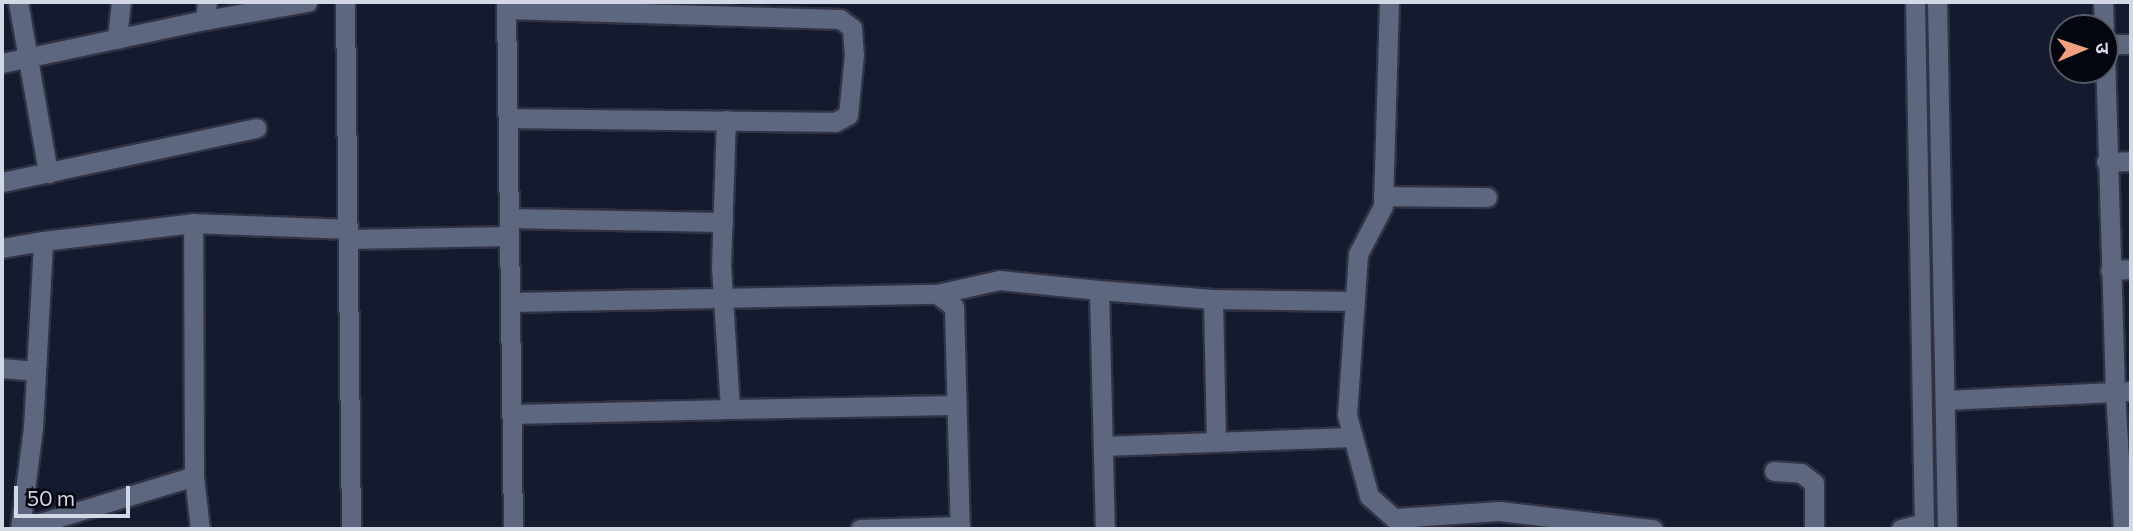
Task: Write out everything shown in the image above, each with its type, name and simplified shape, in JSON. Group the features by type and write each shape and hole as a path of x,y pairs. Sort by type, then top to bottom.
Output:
{"street":[{"path":"18,2 24,58 48,173"},
{"path":"117,39 121,2"},
{"path":"2,63 117,39 206,11 307,2"},
{"path":"345,2 351,529"},
{"path":"1389,2 1383,196 1358,254 1352,301 1349,437 1369,496 1401,524 1499,511 1653,529"},
{"path":"1902,529 1924,526 1915,2"},
{"path":"1937,2 1947,529"},
{"path":"508,118 835,122 848,115 852,28 822,18 506,6 513,529"},
{"path":"2105,84 2110,270 2123,392 2123,529"},
{"path":"726,120 724,298 730,409"},
{"path":"2,182 256,128"},
{"path":"2106,162 2131,161"},
{"path":"1383,196 1487,197"},
{"path":"2,248 193,223 348,234 723,222"},
{"path":"193,223 194,476 200,529"},
{"path":"43,241 36,371 20,529 194,476"},
{"path":"2110,270 2131,269"},
{"path":"510,302 937,294 999,280 1213,299 1352,301"},
{"path":"1099,290 1105,529"},
{"path":"860,529 960,528 954,405 954,307 937,294"},
{"path":"1213,299 1216,442"},
{"path":"2,368 36,371"},
{"path":"1945,400 2123,392"},
{"path":"512,414 954,405"},
{"path":"1105,446 1349,437"},
{"path":"1774,471 1801,473 1814,483 1814,529"}]}
